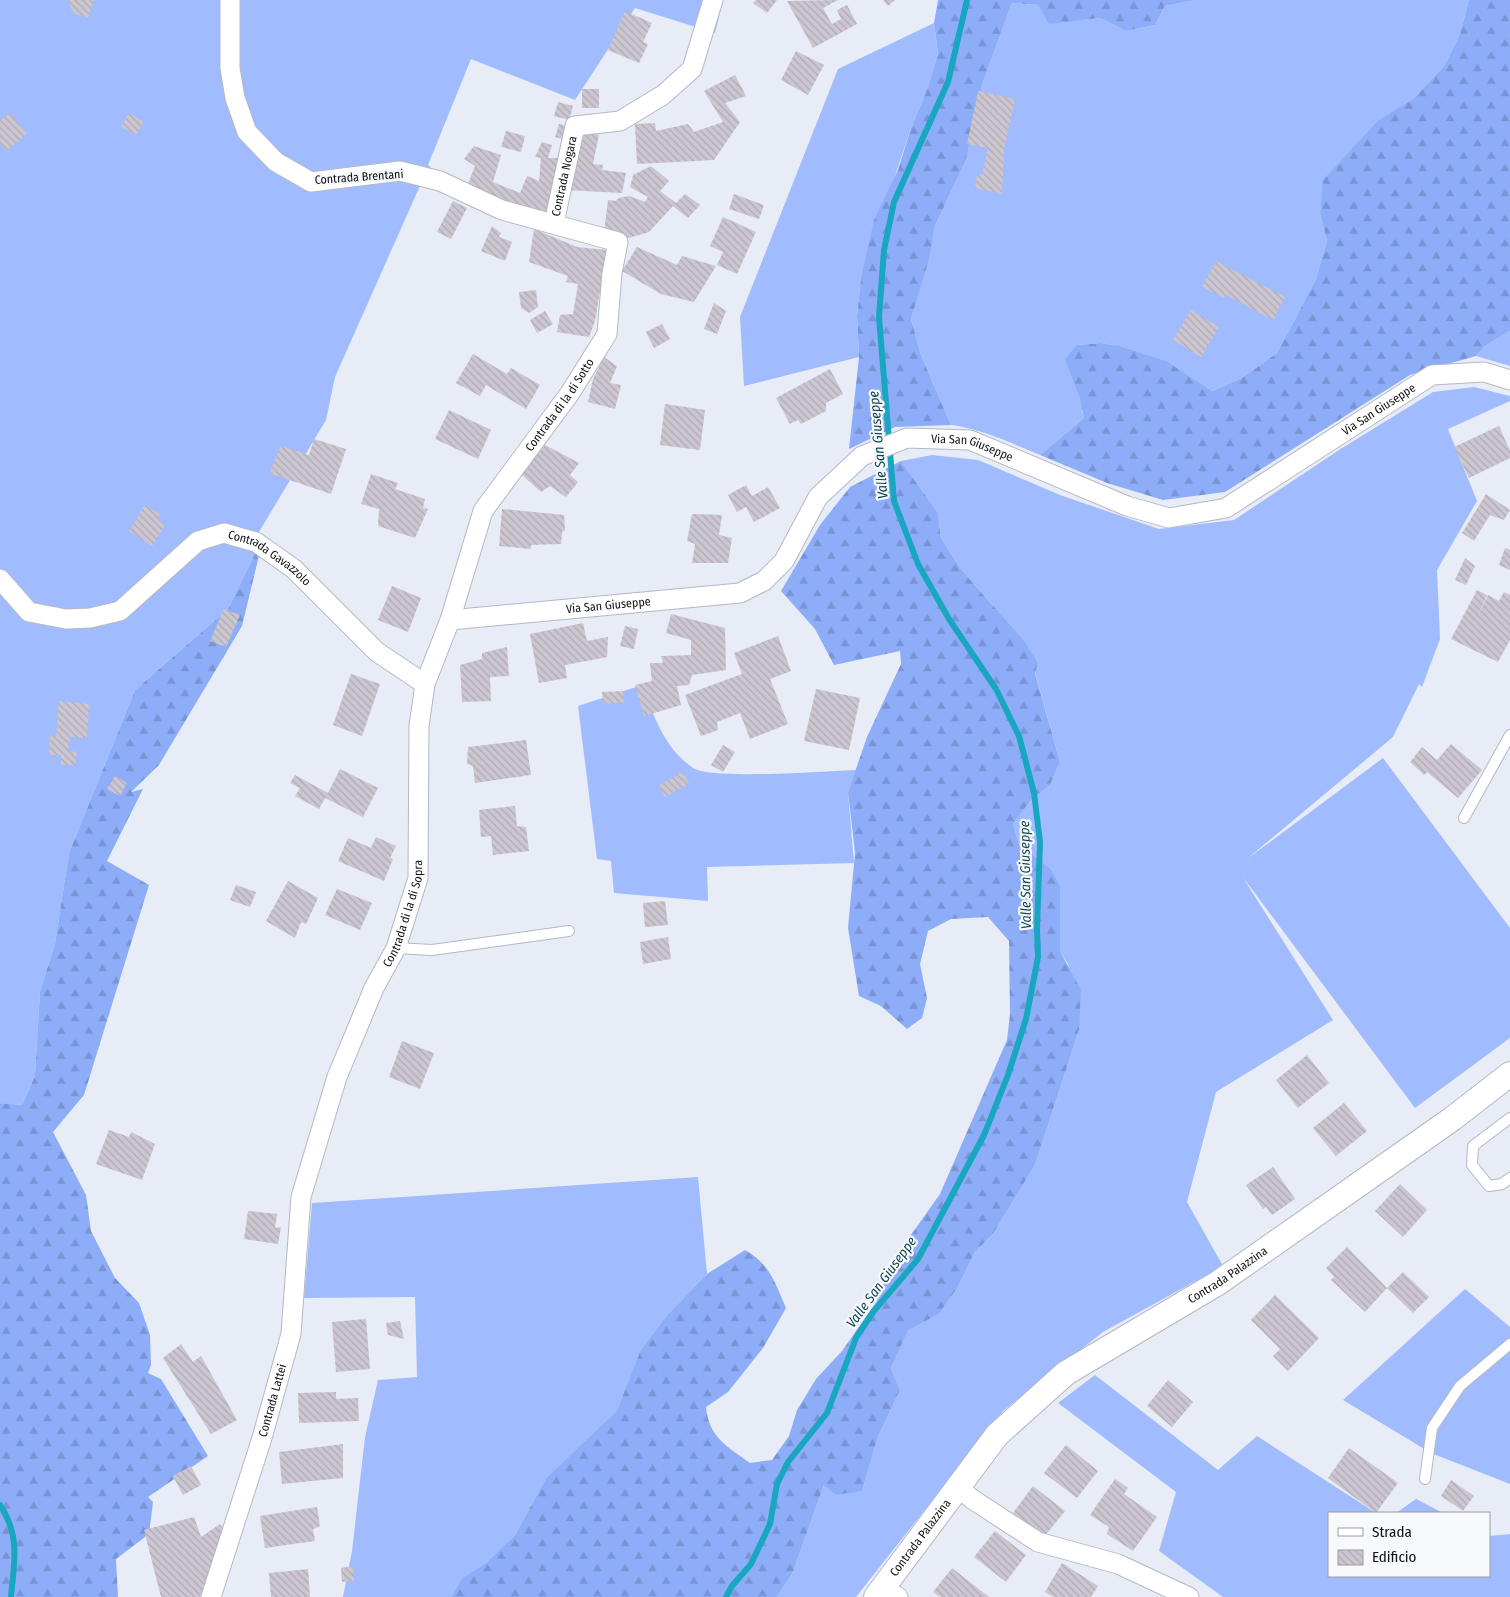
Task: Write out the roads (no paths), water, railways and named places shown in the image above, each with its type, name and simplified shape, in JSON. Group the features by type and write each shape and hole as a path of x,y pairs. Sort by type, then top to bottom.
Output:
{"street":[{"name":"Contrada Brentani","path":"230,0 230,68 235,98 247,132 276,162 311,182 400,171 440,181 502,210 554,223"},
{"name":"Contrada Nogara","path":"554,223 575,126 620,121 663,95 692,69 714,0"},
{"name":"Contrada di la di Sotto","path":"450,620 483,511 570,393 607,334 612,273 618,242 554,223"},
{"name":"Via San Giuseppe","path":"450,620 740,593 764,582 784,561 818,497 824,491 862,456 908,438 970,440 1126,506 1169,518 1226,508 1432,375 1484,372 1510,380"},
{"name":"Contrada Gavazzolo","path":"0,579 29,612 66,619 90,618 120,611 198,541 224,533 256,542 294,569 377,652 425,684"},
{"name":"Contrada di la di Sopra","path":"301,1197 337,1077 374,988 396,948 418,878 419,726 425,684 450,620"},
{"name":"Contrada Palazzina","path":"886,1594 958,1487 997,1435 1066,1373 1218,1283 1452,1119 1510,1074"},
{"name":"Contrada Lattei","path":"211,1597 262,1438 291,1334 301,1197"},
{"name":"Contrada Palazzina","path":"958,1487 972,1499 1038,1542 1118,1564 1189,1597"}],"lane":[{"path":"1464,818 1510,735"},
{"path":"396,948 432,950 569,931"},
{"path":"1510,1118 1473,1146 1472,1165 1489,1186 1502,1184 1510,1178"},
{"path":"1425,1479 1432,1428 1460,1386 1510,1344"}],"waterway":[{"name":"Valle San Giuseppe","path":"726,1597 732,1586 751,1564 770,1524 777,1484 788,1462 827,1413 856,1338 873,1312 918,1259 984,1135 1008,1075 1026,1019 1038,957 1040,842 1034,793 1019,736 996,689 949,619 918,564 894,501 879,317 884,250 894,202 948,82 967,0"},
{"path":"0,1505 7,1517 14,1539 11,1597"}]}
